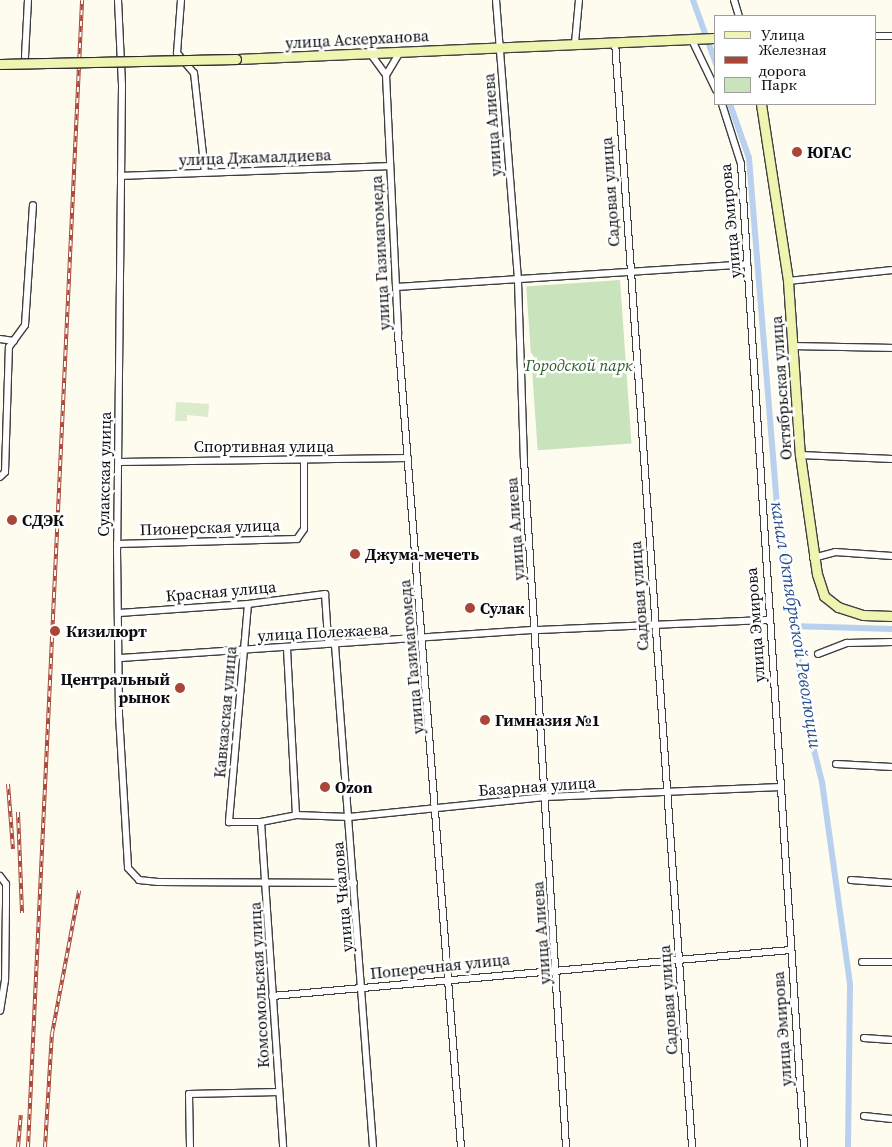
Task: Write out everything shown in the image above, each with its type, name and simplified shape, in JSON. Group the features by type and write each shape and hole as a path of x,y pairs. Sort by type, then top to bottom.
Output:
{"street":[{"path":"25,57 28,0"},
{"name":"Сулакская улица","path":"118,0 122,72 117,544 120,658 119,715 128,868 140,880 267,885"},
{"path":"181,0 177,53 194,72 205,172"},
{"name":"улица Алиева","path":"496,0 518,281 524,460 557,968 566,1147"},
{"path":"575,43 579,0"},
{"path":"734,0 739,15"},
{"path":"877,36 892,36"},
{"path":"694,38 714,85"},
{"name":"улица Аскерханова","path":"0,64 236,59 714,38"},
{"name":"Садовая улица","path":"615,42 692,1147"},
{"path":"370,54 386,74 400,52"},
{"name":"улица Газимагомеда","path":"386,74 396,287 450,979 461,1147"},
{"name":"улица Эмирова","path":"722,105 741,164 768,620 781,787 804,1147"},
{"name":"Октябрьская улица","path":"761,105 788,281 794,346 800,455 813,558 824,596 838,607 863,615 892,616"},
{"name":"улица Джамалдиева","path":"121,176 389,166"},
{"path":"0,478 5,472 10,347 25,325 33,204"},
{"path":"396,287 518,281 747,264"},
{"path":"788,281 892,270"},
{"path":"0,339 14,341"},
{"path":"794,346 892,348"},
{"path":"800,455 892,459"},
{"name":"Спортивная улица","path":"119,462 408,458"},
{"name":"Пионерская улица","path":"117,544 297,539 302,534 304,460"},
{"path":"813,558 835,552 892,556"},
{"name":"Красная улица","path":"119,613 248,604 325,594"},
{"name":"улица Чкалова","path":"325,594 328,639 335,645 363,988 373,1147"},
{"name":"Кавказская улица","path":"248,604 228,822 261,822"},
{"name":"улица Полежаева","path":"120,658 424,640 536,630 768,620"},
{"path":"818,654 847,643 892,642"},
{"path":"261,822 296,815 287,648"},
{"path":"836,764 892,767"},
{"name":"Базарная улица","path":"296,815 349,817 545,797 781,787"},
{"name":"Комсомольская улица","path":"261,822 267,885 272,996 284,1147"},
{"path":"0,876 6,884 6,913 5,980 0,1011"},
{"path":"851,880 892,883"},
{"path":"267,885 354,883"},
{"name":"Поперечная улица","path":"272,996 557,968 791,950"},
{"path":"862,962 892,962"},
{"path":"864,1038 892,1040"},
{"path":"190,1147 189,1094 279,1092"},
{"path":"864,1116 892,1119"}],"green space":[{"name":"Городской парк","path":"620,280 631,444 538,450 526,287"},
{"path":"176,402 209,404 208,417 187,415 187,421 175,421"}],"waterway":[{"name":"канал Октябрьской Революции","path":"693,0 714,58"},
{"name":"канал Октябрьской Революции","path":"730,105 749,158 778,519 808,726 822,782 850,985 848,1147"},
{"path":"792,626 892,629"}],"railway":[{"path":"28,1147 82,0"},
{"path":"8,784 13,849"},
{"path":"18,812 22,913"},
{"path":"45,1147 52,1034 79,891"},
{"path":"18,1147 21,1115"}],"place":[{"name":"ЮГАС","path":"797,152"},
{"name":"СДЭК","path":"12,520"},
{"name":"Джума-мечеть","path":"355,554"},
{"name":"Сулак","path":"470,608"},
{"name":"Кизилюрт","path":"55,631"},
{"name":"Центральный рынок","path":"180,688"},
{"name":"Гимназия №1","path":"485,720"},
{"name":"Ozon","path":"325,787"}]}
